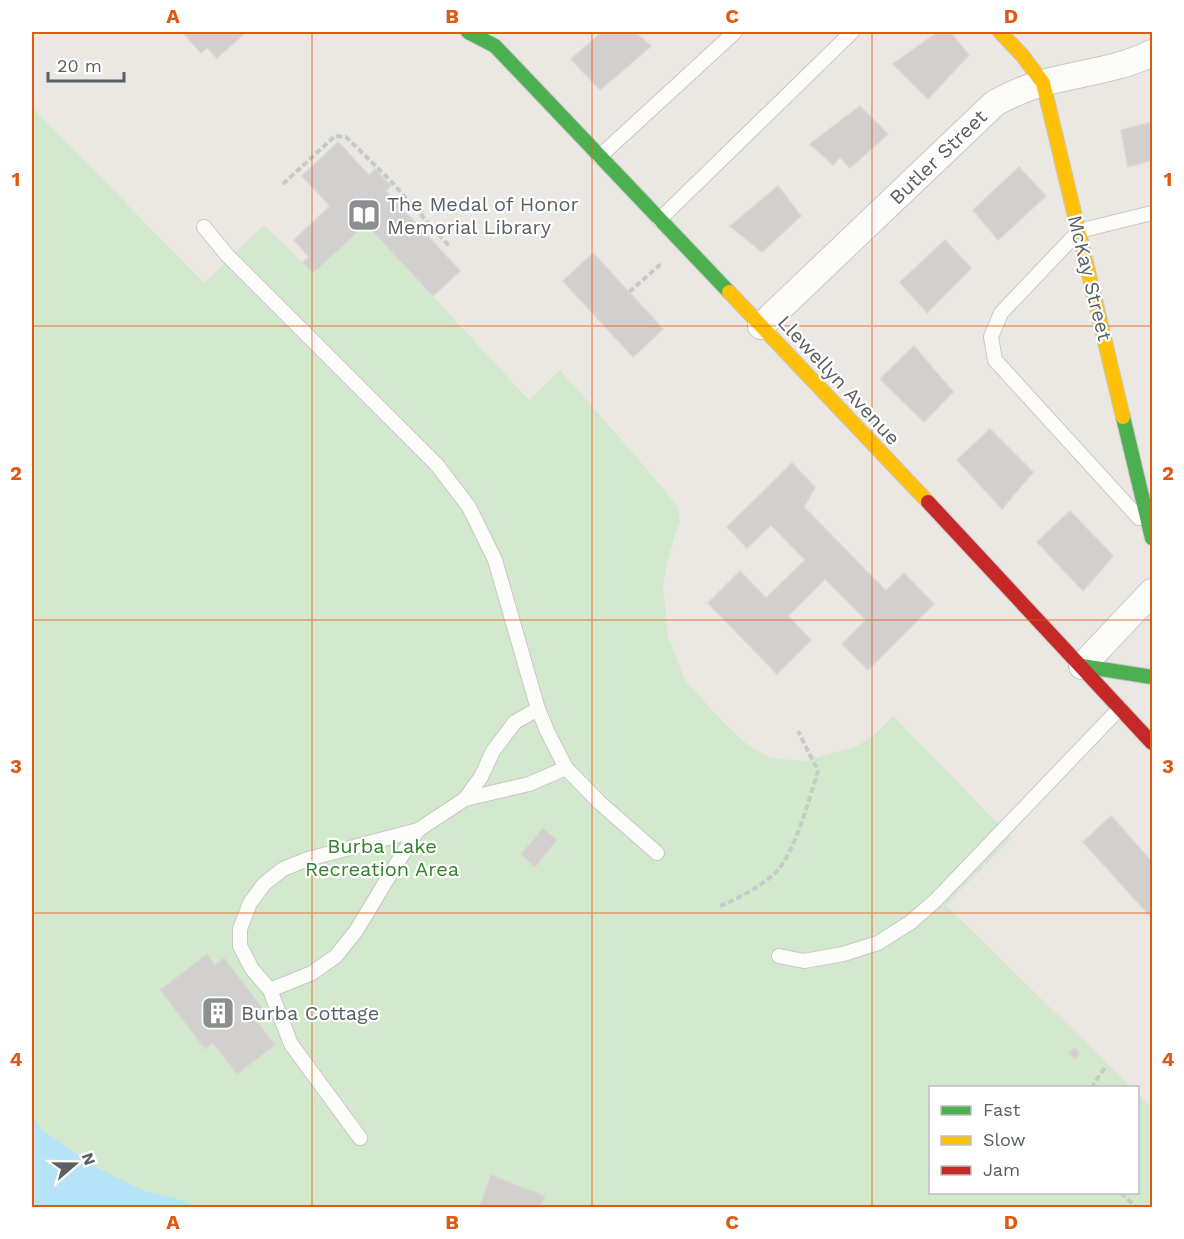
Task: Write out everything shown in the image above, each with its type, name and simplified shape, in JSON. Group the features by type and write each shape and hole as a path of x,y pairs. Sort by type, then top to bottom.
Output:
{"street":[{"name":"Llewellyn Avenue","path":"468,32 498,36 598,157 761,326 1152,743"},
{"name":"McKay Street","path":"1000,32 1022,55 1043,83 1152,534"},
{"name":"Butler Street","path":"761,326 995,103 1017,91 1100,70 1152,53"},
{"path":"1082,666 1152,592"},
{"path":"1082,666 1152,677"}],"lane":[{"path":"598,157 735,32"},
{"path":"659,219 852,32"},
{"path":"1152,213 1079,231 1001,314 991,337 995,360 1152,534"},
{"path":"204,227 227,255 438,465 469,507 495,560 538,709 566,768 599,802 657,853"},
{"path":"778,956 804,961 843,954 878,943 911,922 936,900 1120,708"},
{"path":"465,799 481,777 493,751 515,722 538,709"},
{"path":"360,1138 291,1044 270,990 252,969 240,946 240,929 250,903 264,884 284,869 308,859 418,830 465,799 529,784 566,768"},
{"path":"270,990 312,973 336,956 356,931 418,830"}],"path":[{"path":"283,184 335,136 346,137 449,246"},
{"path":"629,292 661,264"},
{"path":"720,906 759,885 777,871 787,855 818,771 798,731"},
{"path":"1092,1086 1105,1067"},
{"path":"1122,1194 1137,1208"}],"green space":[{"name":"Burba Lake Recreation Area","path":"32,107 204,283 264,225 313,273 366,224 529,400 560,370 678,507 680,523 667,563 663,586 668,636 685,680 721,720 748,745 771,758 805,761 857,746 873,736 893,716 1012,838 946,905 1130,1086 929,1086 929,1194 1139,1194 1139,1094 1152,1108 1152,1207 32,1207"}],"water":[{"path":"32,1117 41,1129 96,1167 142,1190 184,1201 197,1207 32,1207"}],"building":[{"path":"188,32 246,32 217,58 207,48 201,53 185,35"},
{"path":"602,32 635,32 651,46 600,90 571,59"},
{"path":"938,32 950,32 969,55 928,99 893,64"},
{"path":"860,106 888,134 850,168 840,157 833,165 810,144"},
{"path":"1152,122 1152,160 1128,167 1121,130"},
{"name":"The Medal of Honor Memorial Library","path":"338,142 369,175 375,169 391,186 386,191 460,271 433,296 366,224 313,273 303,262 309,257 294,240 330,206 302,176"},
{"path":"1019,167 1046,196 998,240 973,210"},
{"path":"778,186 801,216 762,252 730,226"},
{"path":"945,240 971,268 927,313 900,282"},
{"path":"593,253 663,329 633,357 563,281"},
{"path":"914,346 953,392 924,422 880,379"},
{"path":"990,429 1033,472 1002,509 957,460"},
{"path":"792,463 815,487 804,507 886,591 904,573 934,604 868,670 842,644 866,620 825,579 788,616 811,640 777,674 708,603 740,571 766,598 805,560 771,525 747,548 727,527"},
{"path":"1070,511 1113,556 1083,591 1037,542"},
{"path":"1111,816 1152,862 1152,918 1083,842"},
{"path":"543,828 557,840 535,867 521,854"},
{"name":"Burba Cottage","path":"207,954 215,965 224,958 263,1009 253,1016 275,1045 237,1074 213,1043 205,1049 160,990"},
{"path":"1074,1047 1080,1053 1075,1059 1069,1053"},
{"path":"491,1175 545,1196 540,1208 479,1208"}],"traffic: fast":[{"path":"468,32 495,46 729,292"},
{"path":"1123,417 1152,538"},
{"path":"1082,666 1152,677"}],"traffic: slow":[{"path":"1000,32 1022,55 1043,83 1123,417"},
{"path":"729,292 928,502"}],"traffic: jam":[{"path":"928,502 1152,743"}],"place":[{"name":"The Medal of Honor Memorial Library","path":"364,215"},
{"name":"Burba Cottage","path":"218,1013"}]}
